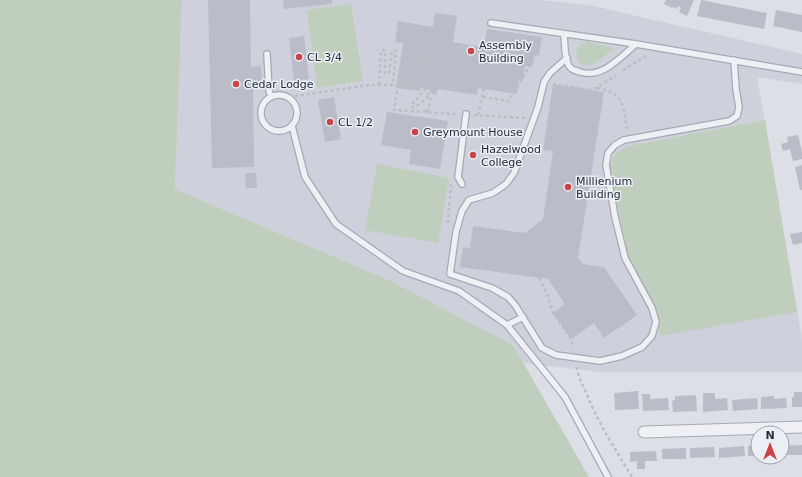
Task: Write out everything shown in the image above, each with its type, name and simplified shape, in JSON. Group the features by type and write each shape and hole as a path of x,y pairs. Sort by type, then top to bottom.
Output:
{"street":[{"path":"644,432 802,426"}],"lane":[{"path":"491,23 564,35 636,44 802,72"},
{"path":"564,35 569,66 575,71 583,73 592,73 612,65 636,44"},
{"path":"267,54 269,92 271,96"},
{"path":"567,58 550,73 544,82 538,107 515,172 506,184 493,193 469,200 462,211 456,232 450,274 492,288 508,297 515,305 542,348 556,355 576,359 600,361 622,356 642,347 652,336 656,322 652,308 625,258 615,217 606,165 608,153 615,145 629,139 729,121 737,116 739,107 734,60"},
{"path":"280,94 289,97 293,100 298,111 295,122 287,129 276,131 270,129 262,120 261,109 263,103 271,96 280,94"},
{"path":"462,184 458,177 466,114"},
{"path":"292,126 305,177 336,224 402,271 459,291 507,325 565,397 608,477"},
{"path":"507,325 523,317"}],"path":[{"path":"379,85 382,50 385,50 385,73 389,73 392,51 396,51 393,85"},
{"path":"289,97 368,85 398,85 413,87 419,54"},
{"path":"483,96 509,101 536,55"},
{"path":"544,82 592,90 630,64 645,56 651,55"},
{"path":"414,78 424,80 428,56"},
{"path":"398,85 394,110 445,113"},
{"path":"596,88 607,89 617,96 623,105 629,139"},
{"path":"427,112 431,100 429,96 425,89 411,106 414,108 429,96"},
{"path":"478,115 484,89"},
{"path":"501,116 534,119"},
{"path":"448,227 451,183 458,177"},
{"path":"540,278 548,296 553,313 571,339"},
{"path":"576,359 577,371 598,418 632,477"}],"shaded area":[{"name":"Hazelwood College","path":"182,0 539,0 589,5 802,54 802,84 757,77 802,339 802,372 600,372 523,363 513,345 391,281 175,189"}],"green space":[{"path":"0,0 182,0 175,189 391,281 513,345 589,477 0,477"},
{"path":"351,4 363,81 317,88 307,10"},
{"path":"588,42 614,48 592,64 581,64 578,60 576,51 581,44"},
{"path":"765,120 797,312 661,336 648,297 628,257 610,168 612,160 618,152 629,146"},
{"path":"377,164 449,178 438,243 365,230"}],"building":[{"name":"Cedar Lodge","path":"208,0 250,0 251,67 261,66 262,88 253,88 254,167 212,168"},
{"path":"283,0 332,0 332,4 284,9"},
{"path":"666,0 694,0 687,16 679,12 681,8 678,6 677,9 664,4"},
{"path":"701,0 767,13 764,29 697,16"},
{"path":"776,10 802,15 802,32 773,26"},
{"name":"Assembly Building","path":"435,13 457,16 453,42 484,47 487,29 542,37 539,55 534,55 532,67 525,66 523,80 519,79 517,94 478,88 477,95 438,89 434,95 429,89 420,88 420,91 396,88 403,43 395,42 398,21 433,27"},
{"name":"CL 3/4","path":"304,36 309,79 294,81 289,38"},
{"name":"Millienium Building","path":"553,84 604,92 578,258 583,264 604,267 637,315 604,338 594,323 571,339 553,313 565,304 548,279 460,267 463,247 470,248 473,226 525,233 543,219 553,151 543,150"},
{"name":"CL 1/2","path":"334,97 341,139 325,142 318,100"},
{"name":"Greymount House","path":"387,112 448,121 440,169 409,164 411,150 381,145"},
{"path":"798,135 802,159 793,161 790,149 783,151 781,144 788,142 787,137"},
{"path":"802,165 802,190 800,190 795,167"},
{"path":"245,173 256,173 257,188 246,188"},
{"path":"802,232 802,243 793,245 790,234"},
{"path":"638,391 639,409 615,410 614,393"},
{"path":"794,392 802,392 802,407 792,407 792,397 794,397"},
{"path":"703,393 715,393 715,399 727,398 728,410 703,412"},
{"path":"642,394 650,394 650,399 668,398 669,410 643,411"},
{"path":"696,395 697,411 673,412 672,401 675,400 675,396"},
{"path":"774,396 774,399 786,398 787,408 761,409 761,397"},
{"path":"757,398 758,409 733,411 732,400"},
{"path":"802,445 802,455 790,455 790,446"},
{"path":"744,446 745,456 719,458 719,448"},
{"path":"748,446 750,446 750,456 748,456"},
{"path":"714,447 715,457 690,458 690,448"},
{"path":"686,448 686,459 662,459 662,449"},
{"path":"656,451 657,461 645,461 645,469 637,469 637,461 630,462 630,452"}],"place":[{"name":"Assembly Building","path":"471,51"},
{"name":"CL 3/4","path":"299,57"},
{"name":"Cedar Lodge","path":"236,84"},
{"name":"CL 1/2","path":"330,122"},
{"name":"Greymount House","path":"415,132"},
{"name":"Hazelwood College","path":"473,155"},
{"name":"Millienium Building","path":"568,187"}]}
